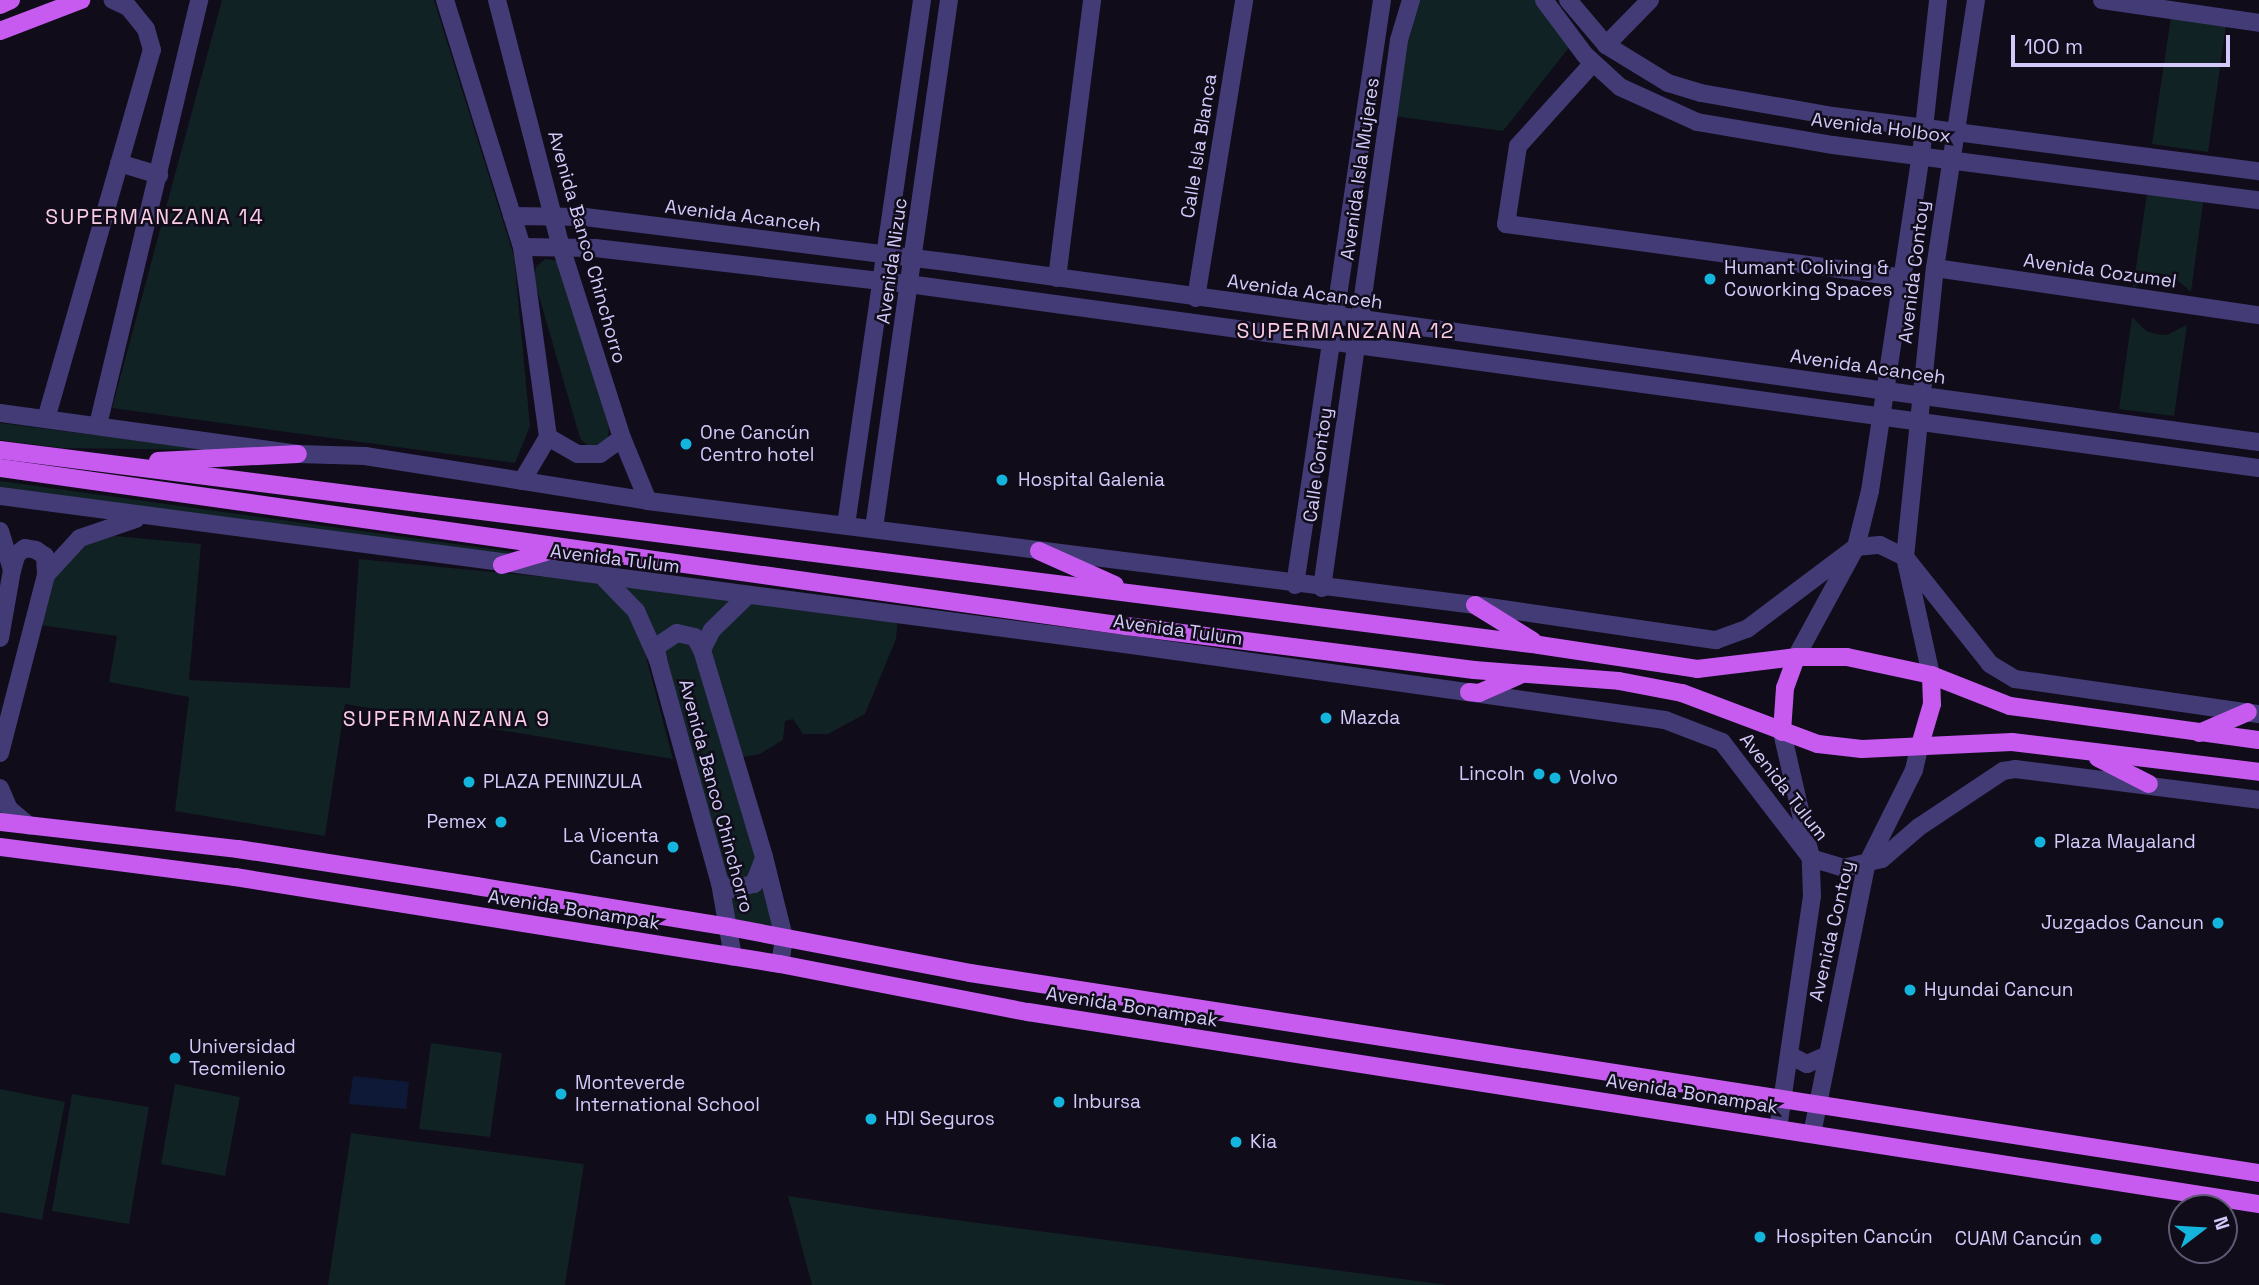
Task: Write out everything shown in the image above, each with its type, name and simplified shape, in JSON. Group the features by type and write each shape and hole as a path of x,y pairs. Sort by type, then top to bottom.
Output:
{"main road":[{"path":"0,5 11,0"},
{"path":"0,31 81,0"},
{"name":"Avenida Tulum","path":"0,450 1131,592 1539,645 1697,669 1796,657 1847,657 1931,675"},
{"path":"111,463 298,454"},
{"name":"Avenida Tulum","path":"0,468 557,549 1139,628 1524,673 1619,681 1682,692 1818,744 1862,749 1920,745"},
{"path":"502,565 557,549"},
{"path":"1039,551 1131,592"},
{"path":"1475,605 1539,645"},
{"path":"1782,732 1785,688 1796,657"},
{"path":"1469,692 1479,693 1524,673"},
{"path":"2259,740 2196,734 2010,706 1931,675 1929,725 1920,745 2065,746 2259,772"},
{"path":"2196,734 2253,713"},
{"path":"2065,746 2116,764 2149,784"},
{"name":"Avenida Bonampak","path":"0,822 238,849 729,927 970,972 1784,1096 2259,1173"},
{"name":"Avenida Bonampak","path":"0,847 235,877 780,964 1028,1012 2259,1204"}],"street":[{"path":"46,419 152,50 146,29 128,7 113,0"},
{"path":"98,425 199,0"},
{"path":"445,0 522,247 548,437 523,481"},
{"name":"Avenida Banco Chinchorro","path":"497,0 561,247 622,438 648,501"},
{"name":"Avenida Nizuc","path":"846,524 887,256 922,0"},
{"name":"Avenida Nizuc","path":"874,528 915,259 949,0"},
{"path":"1057,278 1093,0"},
{"name":"Calle Isla Blanca","path":"1196,298 1244,0"},
{"name":"Avenida Isla Mujeres","path":"1329,344 1382,0"},
{"name":"Avenida Isla Mujeres","path":"1356,347 1399,40 1411,0"},
{"name":"Avenida Holbox","path":"1544,0 1593,63 1620,87 1696,122 2259,200"},
{"name":"Avenida Holbox","path":"1568,0 1606,45 1668,83 1701,93 1833,116 2259,171"},
{"path":"1606,45 1650,0"},
{"name":"Avenida Contoy","path":"1796,657 1856,547 1882,415 1903,278 1921,155 1938,0"},
{"name":"Avenida Contoy","path":"1931,675 1905,557 1916,420 1935,268 1976,0"},
{"path":"2102,0 2259,23"},
{"path":"1593,63 1518,146 1506,224 1903,278"},
{"path":"119,163 159,175"},
{"name":"Avenida Acanceh","path":"512,216 585,217 915,259 2259,442"},
{"path":"522,247 561,247 909,285 2259,468"},
{"name":"Avenida Cozumel","path":"1935,268 2259,314"},
{"name":"Calle Contoy","path":"1296,585 1329,344"},
{"name":"Calle Contoy","path":"1322,588 1356,347"},
{"path":"0,413 298,454 365,456 648,501 846,524 1296,585 1475,605 1716,640 1747,629 1856,547 1880,545 1905,557 1990,664 2015,679 2253,713"},
{"path":"548,437 578,454 600,454 622,438"},
{"name":"Avenida Tulum","path":"0,496 1665,720 1711,734 1722,742 1811,858 1843,868 1866,866"},
{"path":"46,575 80,538 145,516"},
{"path":"0,531 12,570"},
{"path":"0,638 17,554 25,548 36,550 45,556 46,575 0,753"},
{"name":"Avenida Banco Chinchorro","path":"605,579 636,611 658,660 720,883 733,957"},
{"name":"Avenida Banco Chinchorro","path":"747,596 712,630 702,650 764,857 784,937 780,964"},
{"path":"658,660 656,647 677,633 695,637 702,650"},
{"name":"Avenida Contoy","path":"1778,1129 1812,897 1811,858 1782,732"},
{"name":"Avenida Contoy","path":"1812,1134 1825,1056 1866,866 1914,770 1920,745"},
{"path":"1866,866 1882,859 1919,828 2003,771 2027,768 2259,800"},
{"path":"0,788 9,809 29,826"},
{"path":"720,883 732,889 754,884 764,857"},
{"path":"1789,1055 1807,1064 1825,1056"},
{"path":"2222,1168 2250,1168 2259,1163"}],"shaded area":[{"path":"222,0 434,0 514,256 530,426 515,463 112,408"},
{"path":"1420,0 1537,0 1571,45 1503,131 1394,116 1410,11"},
{"path":"2171,17 2226,25 2208,152 2152,144"},
{"path":"2148,187 2204,196 2191,292 2175,278 2159,273 2133,288"},
{"path":"545,259 557,261 564,270 609,428 608,439 599,446 588,446 580,438 534,279 536,267"},
{"path":"2132,317 2146,331 2156,334 2167,335 2187,325 2174,416 2119,409"},
{"path":"0,423 211,450 61,448 0,440"},
{"path":"0,481 513,552 497,558 0,494"},
{"path":"104,535 201,544 189,680 350,688 359,559 606,583 639,630 673,759 345,704 325,836 175,811 189,697 109,682 117,636 40,625 49,583 71,552"},
{"path":"605,579 898,616 896,639 865,714 828,734 803,734 793,719 785,721 783,740 760,754 742,757 784,937 729,927 658,660"},
{"path":"431,1043 502,1053 490,1137 419,1129"},
{"path":"175,1084 240,1097 225,1176 161,1164"},
{"path":"0,1089 65,1102 42,1220 0,1212"},
{"path":"72,1094 149,1107 129,1224 52,1211"},
{"path":"351,1133 584,1164 565,1285 328,1285"},
{"path":"788,1196 873,1209 1448,1285 812,1285"}],"water":[{"path":"353,1076 409,1082 406,1109 349,1104"}],"place":[{"name":"Humant Coliving & Coworking Spaces","path":"1710,279"},
{"name":"One Cancún Centro hotel","path":"686,444"},
{"name":"Hospital Galenia","path":"1002,480"},
{"name":"Mazda","path":"1326,718"},
{"name":"Lincoln","path":"1539,774"},
{"name":"Volvo","path":"1555,778"},
{"name":"PLAZA PENINZULA","path":"469,782"},
{"name":"Pemex","path":"501,822"},
{"name":"Plaza Mayaland","path":"2040,842"},
{"name":"La Vicenta Cancun","path":"673,847"},
{"name":"Juzgados Cancun","path":"2218,923"},
{"name":"Hyundai Cancun","path":"1910,990"},
{"name":"Universidad Tecmilenio","path":"175,1058"},
{"name":"Monteverde International School","path":"561,1094"},
{"name":"Inbursa","path":"1059,1102"},
{"name":"HDI Seguros","path":"871,1119"},
{"name":"Kia","path":"1236,1142"},
{"name":"Hospiten Cancún","path":"1760,1237"},
{"name":"CUAM Cancún","path":"2096,1239"}],"district":[{"name":"SUPERMANZANA 14","path":"155,217"},
{"name":"SUPERMANZANA 12","path":"1346,331"},
{"name":"SUPERMANZANA 9","path":"447,719"}]}
